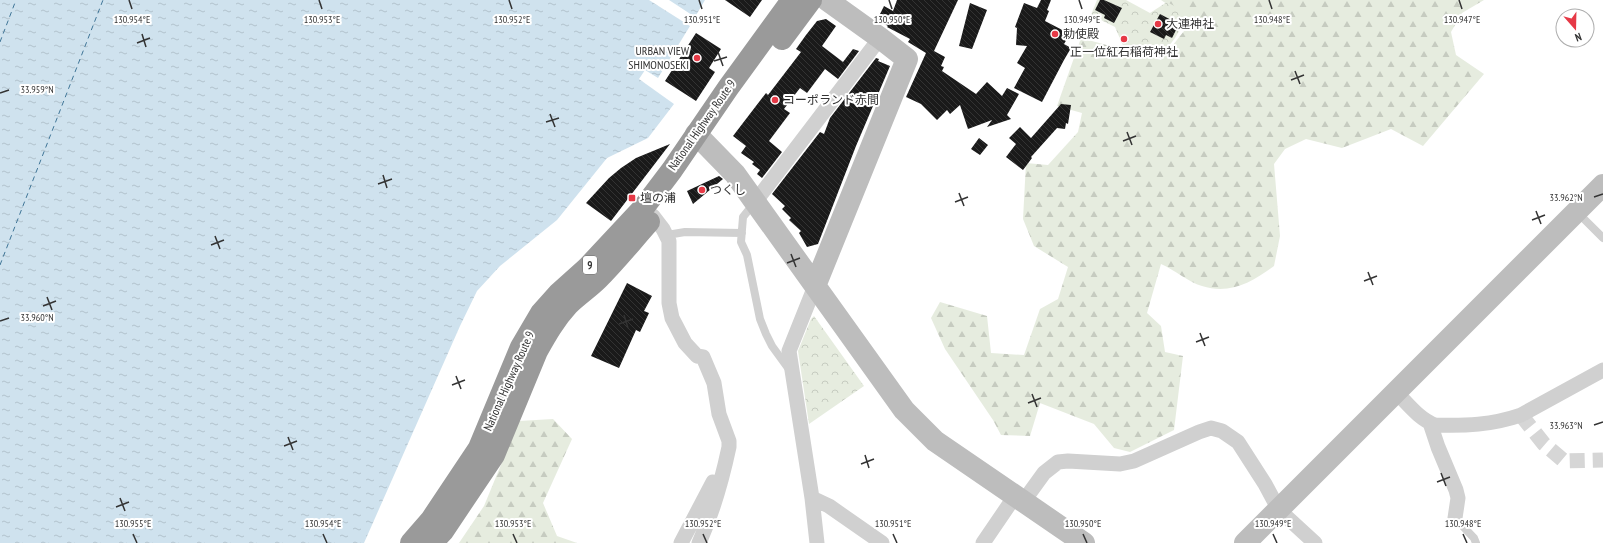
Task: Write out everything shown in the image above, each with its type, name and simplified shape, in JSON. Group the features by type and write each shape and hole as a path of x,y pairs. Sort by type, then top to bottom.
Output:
{"highway":[{"name":"National Highway Route 9","path":"432,543 443,531 494,455 537,351 545,336 568,305 602,275 653,216 702,139 728,88 792,0"},
{"name":"National Highway Route 9","path":"411,543 431,520 479,448 521,347 541,313 587,268 644,206 747,85 812,0"}],"street":[{"path":"817,543 812,498 789,351 907,59 827,0"},
{"path":"755,202 880,38"},
{"path":"702,139 735,174 886,386 910,416 934,441 1084,543"},
{"path":"1245,543 1603,185"},
{"path":"653,216 667,235 669,246 669,303 672,318 685,343 697,356 703,357 712,377 717,392 719,414 729,447 712,514 700,543"},
{"path":"1396,392 1416,413 1435,425 1480,425 1506,420 1521,415 1603,370"},
{"path":"1430,423 1438,447 1456,490 1458,498 1456,518"},
{"path":"984,543 1019,499 1044,473 1058,462 1127,463 1199,432 1212,428 1222,431 1238,442 1265,484 1279,510 1315,543"},
{"path":"681,543 713,482 720,484"},
{"path":"812,498 829,506 882,543"}],"lane":[{"path":"755,202 743,217 742,244 747,255 760,319 772,346 792,373"},
{"path":"1584,219 1603,238"},
{"path":"667,235 685,232 742,233"},
{"path":"1456,518 1474,538 1476,543"}],"green space":[{"path":"1097,0 1126,0 1150,13 1167,2 1189,14 1175,38 1160,58 1124,48 1115,27 1091,15"},
{"path":"1161,0 1484,0 1462,13 1451,32 1456,55 1484,74 1423,146 1391,129 1342,148 1306,139 1285,149 1274,164 1280,236 1274,266 1249,282 1231,288 1222,289 1202,286 1192,282 1161,264 1147,313 1161,326 1165,352 1183,356 1174,430 1130,452 1114,448 1094,424 1040,403 1030,436 1001,435 993,420 945,349 931,318 940,302 987,316 991,353 1024,355 1040,309 1058,299 1068,267 1034,246 1023,219 1026,163 1048,165 1078,132 1082,113 1057,106 1081,38 1161,60 1192,21"},
{"path":"814,316 864,386 809,424 798,351 811,319"},
{"path":"553,419 572,439 543,503 557,536 577,543 459,543 484,506 519,421"}],"water":[{"path":"0,0 649,0 690,26 658,78 645,70 639,79 674,104 648,138 607,158 557,220 500,266 477,291 364,543 0,543"},
{"path":"669,0 705,0 695,17"}],"building":[{"path":"725,0 762,0 750,17"},
{"path":"897,0 958,0 934,51 945,57 941,66 944,67 942,71 976,94 987,82 1002,96 1007,88 1019,94 1007,115 1011,119 987,127 992,120 968,129 960,105 950,114 947,110 937,120 921,104 906,97 926,53 908,42 910,39 877,20 884,6 893,11"},
{"path":"1041,0 1051,0 1045,21 1070,34 1064,44 1071,48 1042,102 1014,88 1025,68 1017,63 1027,46 1016,45 1017,28 1015,27 1024,3 1037,8"},
{"path":"1100,0 1104,0 1122,8 1114,23 1104,18 1105,15 1095,10"},
{"path":"970,3 987,10 972,49 959,46"},
{"path":"1160,14 1175,22 1173,26 1177,28 1172,38 1166,35 1164,39 1150,32"},
{"path":"826,19 836,26 822,46 843,62 853,49 859,51 838,79 825,69 807,93 800,88 784,109 790,113 769,141 782,152 762,178 757,174 760,170 752,164 754,162 741,153 746,146 733,136 766,93 768,95 801,52 796,49 817,21"},
{"name":"URBAN VIEW SHIMONOSEKI","path":"696,33 721,49 709,68 715,72 696,101 665,81"},
{"path":"876,58 879,59 878,61 890,66 856,146 818,244 807,247 799,233 801,231 789,220 791,218 782,209 785,206 772,194 820,132 824,134 830,118"},
{"path":"1061,104 1071,105 1068,124 1066,123 1065,129 1057,128 1031,157 1032,158 1023,170 1006,157 1016,144 1009,138 1020,127 1031,138"},
{"path":"979,138 988,145 980,155 971,149"},
{"path":"670,144 611,221 586,203 609,178 621,168 636,158"},
{"path":"719,176 723,179 693,204 687,191"},
{"path":"627,283 652,296 644,311 649,313 640,332 636,330 619,368 591,356"}],"ferry route":[{"path":"0,42 16,0"},
{"path":"0,265 103,0"}],"tunnel":[{"path":"1521,415 1544,444 1564,461 1603,460"}],"place":[{"name":"大連神社","path":"1158,24"},
{"name":"勅使殿","path":"1055,34"},
{"name":"正一位紅石稲荷神社","path":"1124,39"},
{"name":"URBAN VIEW SHIMONOSEKI","path":"697,58"},
{"name":"コーポランド赤間","path":"775,100"},
{"name":"つくし","path":"702,190"},
{"name":"壇の浦","path":"632,198"}]}
